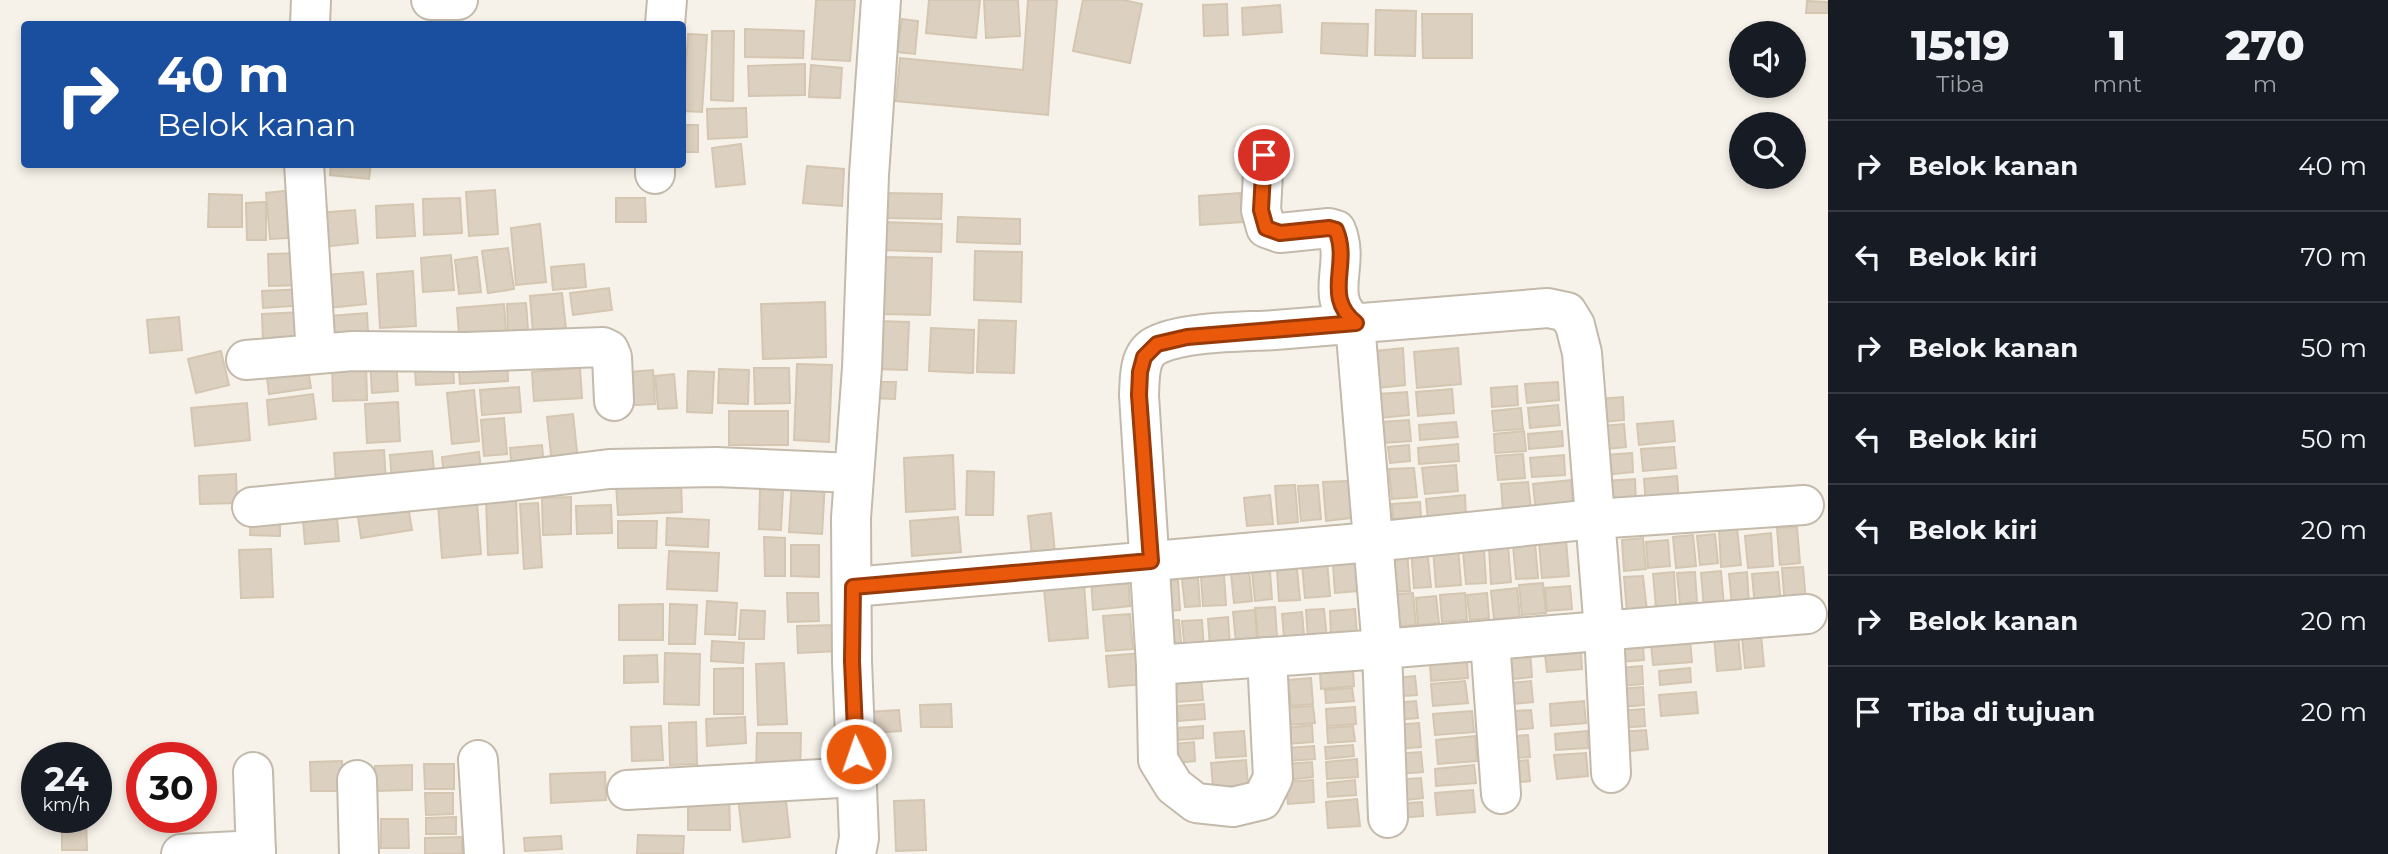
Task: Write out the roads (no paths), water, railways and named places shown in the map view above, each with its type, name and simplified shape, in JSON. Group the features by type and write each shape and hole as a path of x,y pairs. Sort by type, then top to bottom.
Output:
{"street":[{"path":"310,21 311,0"},
{"path":"432,0 458,0"},
{"path":"665,21 667,0"},
{"path":"856,854 859,838 852,661 851,517 862,368 869,175 881,0"},
{"path":"1264,155 1261,210 1266,228 1280,233 1329,228 1336,230 1341,242 1339,303 1347,316 1356,323 1382,649 1388,818"},
{"path":"304,168 316,354"},
{"path":"1267,657 1273,778 1262,800 1233,807 1196,803 1174,786 1158,760 1151,561 1139,395 1144,357 1157,344 1187,337 1548,308 1567,312 1575,325 1582,353 1604,631 1611,773"},
{"path":"246,360 354,351 466,352 603,347 609,350 612,357 614,401"},
{"path":"252,506 609,469 716,467 853,473"},
{"path":"853,587 1373,542 1594,519 1804,505"},
{"path":"1156,665 1807,614"},
{"path":"1490,640 1501,794"},
{"path":"478,760 484,854"},
{"path":"181,854 256,852 253,772"},
{"path":"627,790 857,778"},
{"path":"357,780 359,854"}]}
